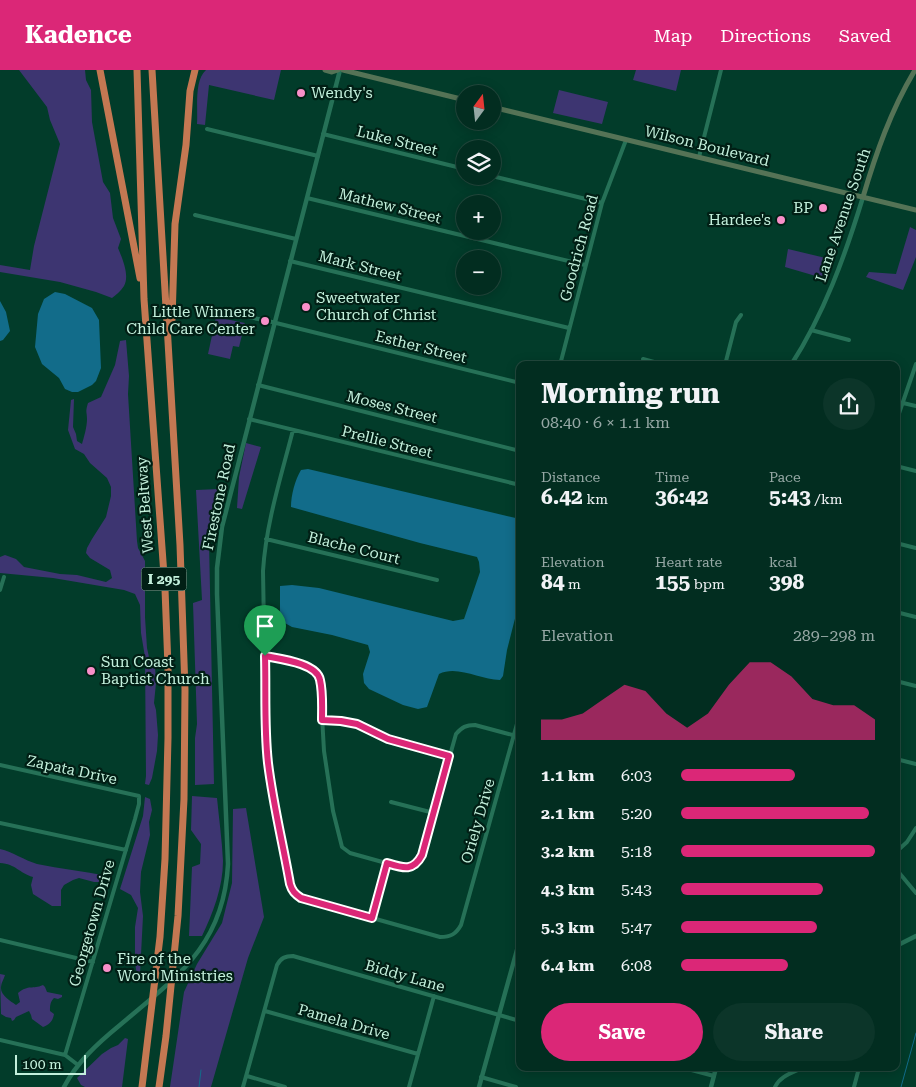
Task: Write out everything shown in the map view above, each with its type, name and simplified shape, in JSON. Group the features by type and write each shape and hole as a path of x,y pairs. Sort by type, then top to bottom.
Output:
{"highway":[{"path":"100,70 144,299"},
{"name":"West Beltway","path":"137,70 144,299 165,589 168,667 166,859 155,982 142,1087"},
{"name":"I 295","path":"152,70 185,649 183,827 178,916 159,1087"},
{"path":"188,70 190,92"},
{"path":"168,330 172,320 175,224 186,145 190,92 195,70"}],"main road":[{"path":"325,70 332,72 340,70 456,98"},
{"name":"Lane Avenue South","path":"863,197 891,116 915,70"},
{"name":"Wilson Boulevard","path":"501,109 916,210"}],"street":[{"name":"Firestone Road","path":"64,1087 78,1065 101,1041 178,974 197,954 214,927 222,906 228,864 217,594 219,551 226,508 340,70"},
{"path":"699,157 721,70"},
{"path":"207,129 318,156"},
{"name":"Luke Street","path":"323,134 456,167"},
{"name":"Goodrich Road","path":"561,361 602,203 626,140"},
{"path":"501,178 602,203"},
{"name":"Lane Avenue South","path":"793,361 830,292 863,197"},
{"name":"Mathew Street","path":"306,198 585,265"},
{"path":"195,215 296,239"},
{"name":"Mark Street","path":"290,261 570,328"},
{"name":"Esther Street","path":"200,307 274,323 516,382"},
{"path":"726,361 736,322 741,315"},
{"path":"811,330 849,340"},
{"path":"643,360 647,361"},
{"path":"900,411 916,364"},
{"name":"Moses Street","path":"258,385 516,450"},
{"path":"903,403 916,406"},
{"name":"Prellie Street","path":"249,419 516,484"},
{"path":"293,430 266,539 263,571 266,743 276,818 290,884 292,890 301,898 372,918 387,863"},
{"path":"900,467 916,471"},
{"name":"Blache Court","path":"266,539 437,580"},
{"path":"900,544 916,548"},
{"path":"0,590 4,577"},
{"path":"900,613 916,617"},
{"path":"265,656 307,666 316,672 320,681 324,750 333,811 342,847 350,853 404,868 415,865 422,855 456,734 467,725 475,725 514,736"},
{"path":"900,682 916,686"},
{"path":"322,720 357,724 388,739 449,756"},
{"name":"Oriely Drive","path":"372,918 440,937 448,937 458,931 516,728"},
{"path":"900,760 916,764"},
{"name":"Zapata Drive","path":"0,765 139,796"},
{"name":"Georgetown Drive","path":"65,1055 140,804 139,796"},
{"path":"391,802 434,814"},
{"path":"0,823 126,850"},
{"path":"900,848 916,828"},
{"path":"900,874 916,893"},
{"path":"900,944 916,936"},
{"path":"0,940 93,962"},
{"name":"Biddy Lane","path":"264,1011 277,965 284,957 293,956 516,1019"},
{"path":"479,1087 516,956"},
{"path":"409,1087 434,996"},
{"path":"244,1087 264,1011"},
{"name":"Pamela Drive","path":"264,1011 418,1054"},
{"path":"0,1040 65,1055 78,1065"},
{"path":"695,1071 714,1076"},
{"path":"711,1087 715,1071"},
{"path":"775,1087 782,1077 795,1071"},
{"path":"854,1087 858,1071"},
{"path":"246,1076 285,1087"},
{"path":"481,1077 516,1087"}],"shaded area":[{"path":"19,70 85,70 86,80 91,90 92,122 103,182 110,193 113,218 121,239 118,248 126,272 124,286 112,298 60,282 0,272 0,265 30,270 34,246 60,144 47,107"},
{"path":"206,70 281,70 274,100 209,85 205,125 197,124 197,103 198,88 202,75"},
{"path":"636,70 681,70 676,91 633,80"},
{"path":"559,90 608,102 602,124 553,113"},
{"path":"910,227 916,230 916,257 903,290 866,277 869,272 896,274"},
{"path":"788,249 834,260 826,279 785,267"},
{"path":"216,317 245,323 239,347 233,346 230,359 208,354"},
{"path":"126,340 137,541 138,548 145,561 147,648 149,657 155,666 156,683 154,703 158,735 157,751 149,785 145,784 145,657 141,633 140,605 135,594 124,590 53,578 0,573 0,557 5,555 16,559 24,567 60,574 77,575 106,582 112,578 110,570 90,558 86,553 92,539 106,517 111,487 107,478 90,463 84,454 75,449 68,430 71,400 74,399 73,427 77,441 82,444 88,403 101,397 115,365 120,341"},
{"path":"246,443 261,447 242,509 237,508 239,477"},
{"path":"219,489 209,541 214,784 195,785 195,738 197,724 193,603 202,600 196,490"},
{"path":"192,796 217,798 223,853 223,871 219,890 202,936 189,936 192,867 200,864 201,844 191,830"},
{"path":"145,797 150,799 152,810 149,822 150,835 141,872 140,892 143,916 140,974 137,975 135,927 138,908 131,895 120,889 143,816"},
{"path":"246,808 264,917 248,958 211,1087 170,1087 184,992 197,964 222,923 232,883 233,809"},
{"path":"0,849 37,864 98,874 108,878 102,882 79,878 73,880 64,885 61,890 61,906 52,906 33,894 31,885 33,877 10,865 0,863"},
{"path":"0,974 5,975 1,986 2,993 16,1005 20,1002 18,993 28,988 43,985 47,992 62,995 58,999 54,998 51,1003 50,1011 54,1014 53,1019 43,1027 32,1019 29,1011 12,1021 11,1018 1,1014"},
{"path":"125,1038 128,1039 122,1087 85,1087 81,1085 77,1078 102,1054 118,1045"}],"water":[{"path":"55,292 65,294 92,308 99,320 101,368 96,381 78,392 65,389 59,378 42,364 35,347 38,314 44,299"},
{"path":"0,301 6,312 10,331 0,341"},
{"path":"308,469 516,518 516,615 503,676 500,680 461,672 446,672 439,674 427,707 418,709 403,705 369,689 364,683 363,674 370,652 368,645 292,627 283,622 280,615 280,586 292,585 319,588 453,621 464,619 480,572 477,557 291,507 295,483 301,470"}],"waterway":[{"path":"901,1087 916,1033"},
{"path":"199,1087 201,1070"}],"place":[{"name":"Wendy's","path":"301,93"},
{"name":"BP","path":"823,208"},
{"name":"Hardee's","path":"781,220"},
{"name":"Sweetwater Church of Christ","path":"306,307"},
{"name":"Little Winners Child Care Center","path":"265,321"},
{"name":"Sun Coast Baptist Church","path":"91,671"},
{"name":"Fire of the Word Ministries","path":"107,968"}],"route":[{"path":"265,656 307,666 316,672 320,681 322,720 357,724 388,739 449,756 422,855 415,865 409,867 404,868 387,863 372,918 301,898 292,890 276,818 268,765 265,656"}]}
